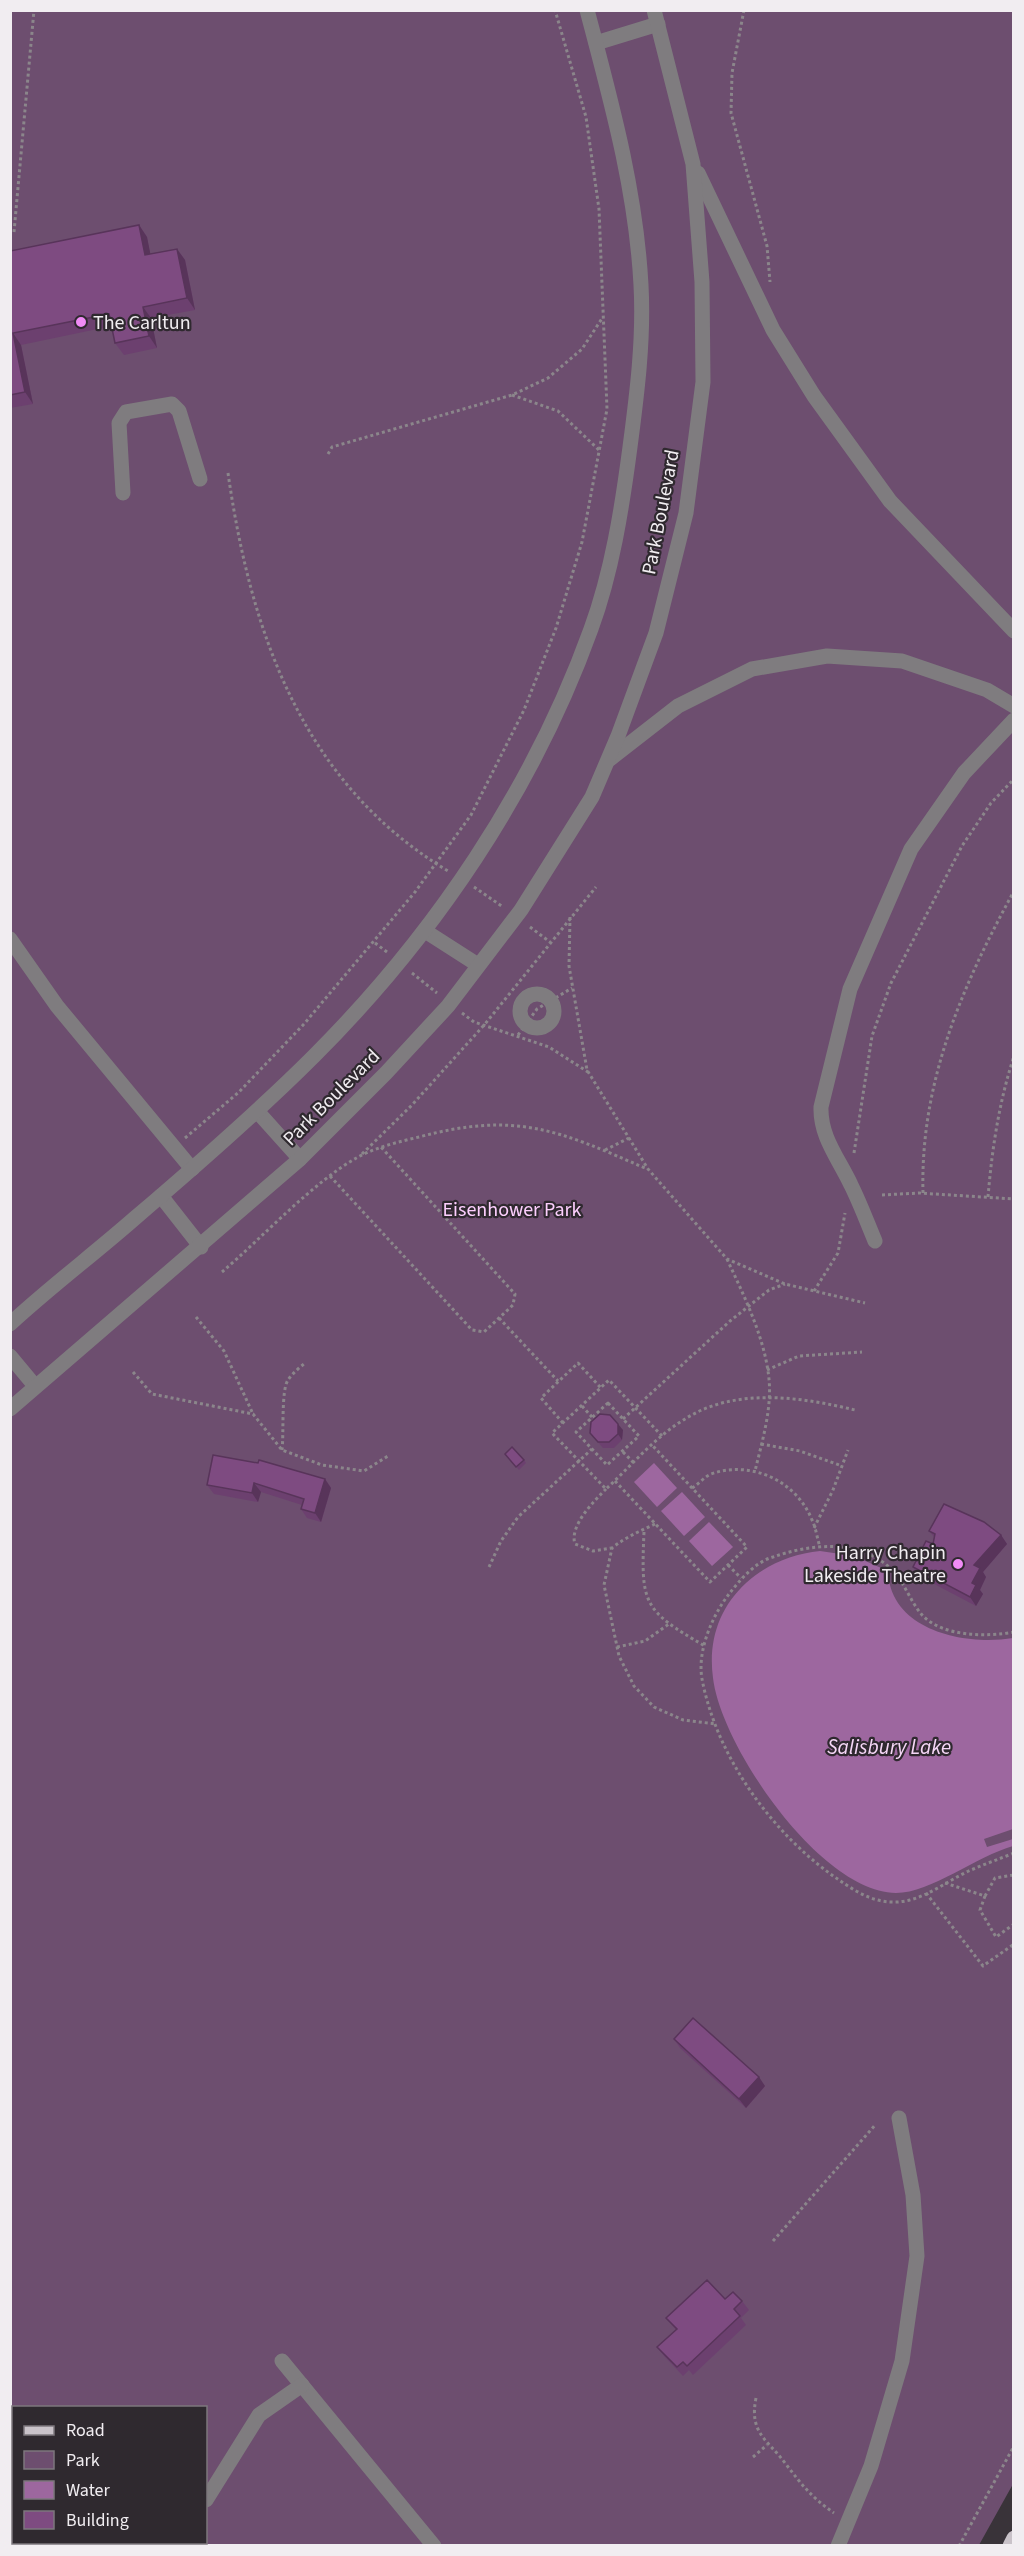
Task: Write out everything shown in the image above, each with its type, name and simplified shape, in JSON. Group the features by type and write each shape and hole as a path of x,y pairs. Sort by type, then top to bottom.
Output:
{"main road":[{"path":"1010,2546 1014,2538"}],"street":[{"name":"Park Boulevard","path":"10,1324 257,1112 354,1015 425,931 462,879 544,741 592,627 620,517 639,384 642,287 636,226 624,147 588,10"},
{"name":"Park Boulevard","path":"10,1409 201,1247 300,1159 425,1031 516,916 592,797 656,633 686,513 703,382 702,282 693,164 656,17 596,43"},
{"path":"693,164 773,330 814,396 890,501 1014,631"},
{"path":"123,493 119,423 126,412 172,404 179,411 200,478"},
{"path":"607,761 678,706 752,669 827,656 902,661 987,690 1014,706"},
{"path":"875,1241 852,1185 825,1136 820,1120 821,1107 850,989 910,849 964,773 1014,720"},
{"path":"425,931 478,965"},
{"path":"10,939 57,1006 192,1169"},
{"path":"539,994 550,1001 554,1015 548,1024 538,1029 522,1030 520,1011 524,1000 539,994"},
{"path":"257,1112 300,1159"},
{"path":"160,1196 201,1247"},
{"path":"10,1356 35,1386"},
{"path":"838,2546 871,2466 902,2361 917,2256 913,2195 899,2118"},
{"path":"282,2361 434,2546"},
{"path":"207,2498 259,2415 302,2385"}],"path":[{"path":"14,232 34,10"},
{"path":"174,1148 247,1083 304,1024 375,943 436,863 471,815 524,710 556,628 582,542 607,409 599,209 586,117 555,10"},
{"path":"744,10 732,73 731,113 767,246 770,288"},
{"path":"328,454 332,447 512,395 548,378 582,349 604,315"},
{"path":"512,395 558,411 599,450"},
{"path":"228,473 242,561 262,629 298,714 333,769 376,818 436,863 516,916 550,942"},
{"path":"814,1291 838,1253 852,1185 856,1127 872,1036 891,983 962,846 991,803 1014,779"},
{"path":"222,1272 330,1176 358,1157 412,1105 485,1024 596,887"},
{"path":"923,1193 922,1162 928,1110 938,1063 970,973 1014,891"},
{"path":"570,917 569,966 589,1073 648,1170 727,1259 748,1306 767,1370 768,1398 755,1471"},
{"path":"375,943 390,956"},
{"path":"407,970 441,996"},
{"path":"522,1030 537,1009 573,988"},
{"path":"458,1010 474,1022 522,1030 589,1073"},
{"path":"988,1197 1001,1100 1014,1056"},
{"path":"358,1157 381,1147 451,1129 508,1124 545,1129 605,1150 648,1170"},
{"path":"605,1150 629,1138"},
{"path":"330,1176 472,1330 484,1332 513,1305 515,1294 381,1147"},
{"path":"882,1195 923,1193 1014,1200"},
{"path":"727,1259 785,1284 865,1303"},
{"path":"623,1419 748,1306 769,1290 785,1284"},
{"path":"196,1317 224,1351 252,1414 282,1450 322,1465 364,1471 388,1456"},
{"path":"499,1318 558,1381"},
{"path":"767,1370 799,1356 862,1352"},
{"path":"282,1450 285,1427 284,1391 287,1381 305,1363"},
{"path":"563,1423 541,1398 558,1381 578,1363 601,1388"},
{"path":"133,1372 152,1394 252,1414"},
{"path":"606,1489 552,1433 609,1380 662,1436"},
{"path":"656,1524 644,1532 630,1535 612,1548 593,1551 575,1544 574,1541 574,1534 586,1511 606,1489 662,1436 686,1418 720,1403 768,1398 808,1399 855,1410"},
{"path":"608,1403 623,1419 639,1436 607,1465 576,1432 608,1403"},
{"path":"582,1406 592,1417"},
{"path":"761,1444 800,1450 842,1466"},
{"path":"615,1481 710,1582 728,1565 747,1547 652,1446"},
{"path":"489,1568 501,1541 518,1517 592,1449"},
{"path":"814,1528 848,1450"},
{"path":"622,1451 634,1463"},
{"path":"692,1488 708,1475 728,1470 755,1471 778,1479 794,1493 812,1518 820,1547"},
{"path":"644,1532 642,1578 645,1598 657,1615 705,1646"},
{"path":"1014,1632 998,1635 958,1634 924,1617 889,1568 846,1546 820,1547 771,1557 741,1578 719,1606 705,1646 702,1677 716,1724 738,1770 770,1817 815,1864 861,1895 893,1902 926,1893 1014,1853"},
{"path":"612,1548 604,1585 617,1647 634,1686 654,1707 683,1720 716,1724"},
{"path":"728,1565 741,1578"},
{"path":"617,1647 645,1641 669,1624"},
{"path":"1014,1875 995,1878 980,1910 996,1937 1014,1924"},
{"path":"945,1883 985,1896"},
{"path":"926,1893 983,1966 1014,1944"},
{"path":"773,2241 876,2124"},
{"path":"756,2398 753,2410 758,2432 767,2445 784,2461 811,2497 841,2518"},
{"path":"753,2457 767,2445"},
{"path":"959,2546 1014,2446"}],"green space":[{"name":"Eisenhower Park","path":"11,11 1013,11 1013,2484 979,2545 11,2546"}],"water":[{"path":"654,1463 677,1488 657,1507 634,1482"},
{"path":"682,1492 705,1517 684,1536 661,1511"},
{"path":"709,1522 733,1547 712,1566 689,1541"},
{"name":"Salisbury Lake","path":"820,1551 854,1556 888,1571 892,1591 902,1608 916,1621 934,1630 974,1639 1013,1638 1013,1829 984,1839 987,1847 1013,1839 1013,1846 939,1881 910,1891 896,1893 867,1886 836,1869 807,1842 779,1811 754,1776 734,1740 720,1707 713,1678 714,1638 722,1614 729,1603 754,1576 780,1561"}],"building":[{"name":"The Carltun","path":"139,225 145,255 177,249 187,298 143,307 149,336 115,343 109,314 13,333 25,392 10,395 10,251"},
{"path":"600,1414 610,1415 618,1424 618,1434 609,1442 598,1442 590,1433 591,1422"},
{"path":"512,1447 524,1460 516,1467 505,1454"},
{"path":"213,1455 258,1463 259,1460 325,1479 315,1513 301,1509 304,1499 254,1483 252,1493 207,1485"},
{"name":"Harry Chapin Lakeside Theatre","path":"944,1504 984,1522 1001,1535 974,1565 980,1568 972,1583 976,1585 970,1597 913,1567 926,1541 933,1544 935,1534 929,1531"},
{"path":"693,2018 759,2077 739,2099 674,2039"},
{"path":"707,2280 725,2299 733,2292 742,2301 734,2309 740,2316 687,2366 683,2362 677,2367 657,2347 677,2329 666,2318"}],"place":[{"name":"The Carltun","path":"81,322"},
{"name":"Harry Chapin Lakeside Theatre","path":"958,1564"}]}
